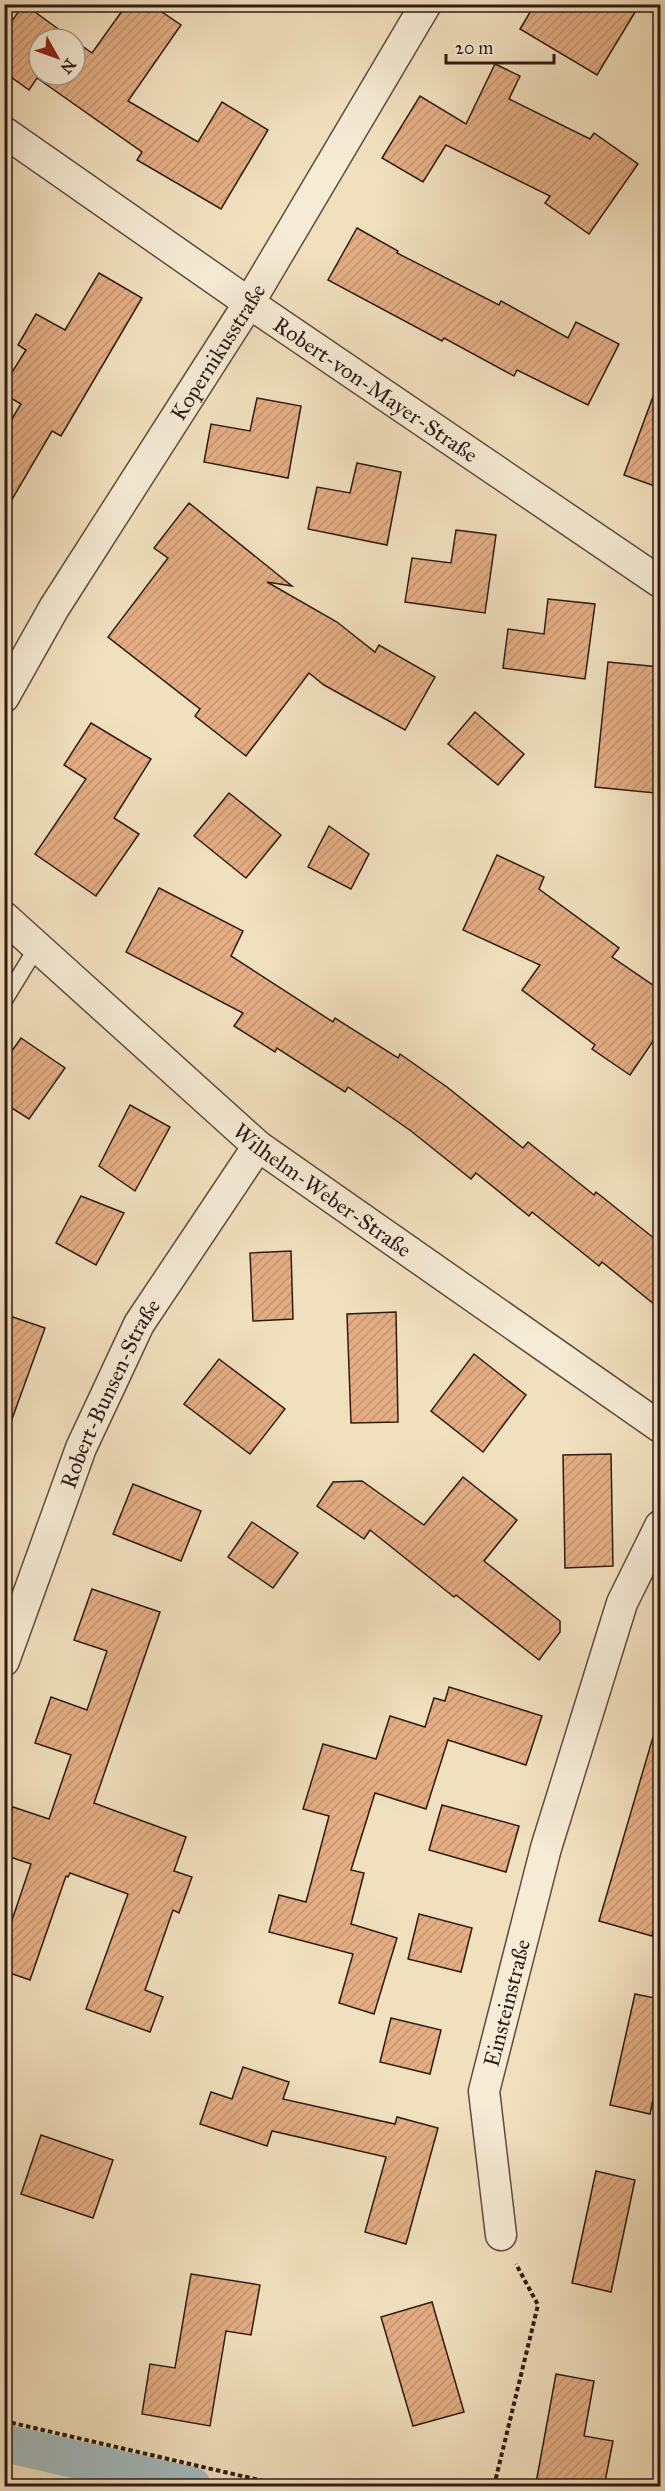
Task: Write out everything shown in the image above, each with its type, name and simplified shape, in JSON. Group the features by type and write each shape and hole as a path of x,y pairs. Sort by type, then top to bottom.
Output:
{"street":[{"name":"Kopernikusstraße","path":"4,697 54,608 249,303 426,4"},
{"name":"Robert-von-Mayer-Straße","path":"4,132 249,303 660,582"},
{"name":"Wilhelm-Weber-Straße","path":"6,920 258,1146 660,1427"},
{"name":"Robert-Bunsen-Straße","path":"4,1661 81,1448 139,1324 258,1146"},
{"name":"Einsteinstraße","path":"501,2235 484,2091 546,1848 563,1791 622,1603 660,1526"}],"lane":[{"path":"4,1001 36,947"}],"path":[{"path":"494,2487 538,2305 501,2235"},
{"path":"4,2421 285,2487"}],"building":[{"path":"24,4 56,27 27,27 27,87 31,87 29,90 4,72 4,32"},
{"path":"127,4 150,4 181,25 128,101 198,142 222,102 268,130 221,209 137,160 142,152 50,87 87,87 87,49 92,53"},
{"path":"535,4 640,4 597,75 520,29"},
{"path":"495,64 520,76 509,99 590,139 594,133 638,164 589,234 545,203 550,196 446,145 423,182 382,158 420,96 466,124"},
{"path":"357,228 398,251 397,253 499,305 501,301 568,338 576,322 619,344 588,405 517,370 514,376 444,338 442,341 328,280"},
{"path":"99,273 142,298 61,436 52,431 4,513 4,432 21,404 4,394 4,385 26,350 18,345 36,314 65,330"},
{"path":"657,386 660,387 660,488 624,475"},
{"path":"257,398 301,406 288,478 204,462 211,424 250,431"},
{"path":"357,463 401,472 387,545 308,529 317,487 350,493"},
{"path":"189,503 292,586 267,582 337,622 375,652 379,645 435,677 405,730 324,685 309,673 246,756 195,716 200,709 108,637 168,558 154,548"},
{"path":"456,530 496,535 485,613 405,602 412,558 451,563"},
{"path":"548,599 595,604 585,679 503,668 508,629 544,634"},
{"path":"608,662 660,667 660,763 658,763 655,793 595,787"},
{"path":"475,712 524,754 498,785 448,744"},
{"path":"91,723 151,759 114,818 139,834 96,896 35,854 86,779 64,765"},
{"path":"229,793 281,835 246,878 194,836"},
{"path":"329,826 369,854 351,889 308,867"},
{"path":"497,855 544,877 539,889 619,948 612,957 660,990 660,1031 630,1075 592,1049 595,1045 522,990 540,965 463,930"},
{"path":"159,888 243,931 231,956 333,1022 335,1018 398,1058 400,1054 447,1087 523,1148 528,1142 594,1195 596,1192 660,1243 660,1309 602,1262 599,1266 532,1212 529,1216 476,1173 471,1179 411,1131 348,1087 345,1092 277,1048 275,1052 234,1026 243,1013 126,952"},
{"path":"21,1038 65,1068 29,1119 4,1103 4,1062"},
{"path":"130,1105 170,1127 135,1191 99,1166"},
{"path":"81,1196 124,1213 96,1265 56,1243"},
{"path":"291,1251 293,1319 253,1321 250,1253"},
{"path":"396,1312 398,1422 351,1423 347,1314"},
{"path":"4,1314 45,1328 8,1430 4,1429"},
{"path":"474,1354 526,1395 483,1452 431,1411"},
{"path":"219,1359 285,1409 250,1454 184,1404"},
{"path":"611,1454 613,1566 565,1568 563,1455"},
{"path":"463,1477 517,1520 484,1561 560,1621 560,1632 539,1660 456,1595 454,1597 370,1530 364,1539 317,1506 333,1482 362,1481 424,1525"},
{"path":"133,1484 201,1511 181,1561 113,1534"},
{"path":"252,1522 298,1553 273,1588 228,1557"},
{"path":"92,1589 160,1612 94,1803 186,1837 174,1871 192,1877 179,1913 173,1910 145,1990 163,1997 150,2032 86,2009 128,1894 70,1873 68,1877 66,1876 30,1980 4,1971 4,1920 11,1923 31,1864 4,1855 4,1831 13,1807 49,1819 71,1755 35,1743 51,1697 87,1710 107,1651 74,1640"},
{"path":"449,1687 542,1716 526,1765 448,1740 426,1809 375,1793 351,1870 364,1873 351,1924 397,1938 374,2014 339,2003 353,1954 269,1932 279,1895 306,1902 329,1816 303,1809 323,1744 376,1759 390,1716 425,1727 434,1698 445,1701"},
{"path":"653,1737 660,1738 660,1906 652,1936 599,1921"},
{"path":"442,1805 519,1826 506,1872 429,1850"},
{"path":"419,1914 472,1928 461,1972 408,1959"},
{"path":"635,1994 660,1999 660,2065 650,2114 610,2105"},
{"path":"391,2018 441,2030 430,2074 380,2062"},
{"path":"243,2067 289,2082 283,2099 395,2124 397,2117 438,2128 406,2244 365,2232 386,2157 272,2131 267,2146 200,2124 211,2092 232,2099"},
{"path":"41,2135 113,2160 93,2218 21,2194"},
{"path":"596,2171 635,2180 611,2292 572,2283"},
{"path":"191,2274 260,2285 251,2335 226,2331 210,2426 142,2414 150,2364 175,2368"},
{"path":"432,2302 464,2412 413,2426 381,2317"},
{"path":"556,2374 594,2381 584,2436 613,2441 604,2487 554,2487 536,2483"}],"waterway":[{"path":"4,2443 192,2486"}]}
